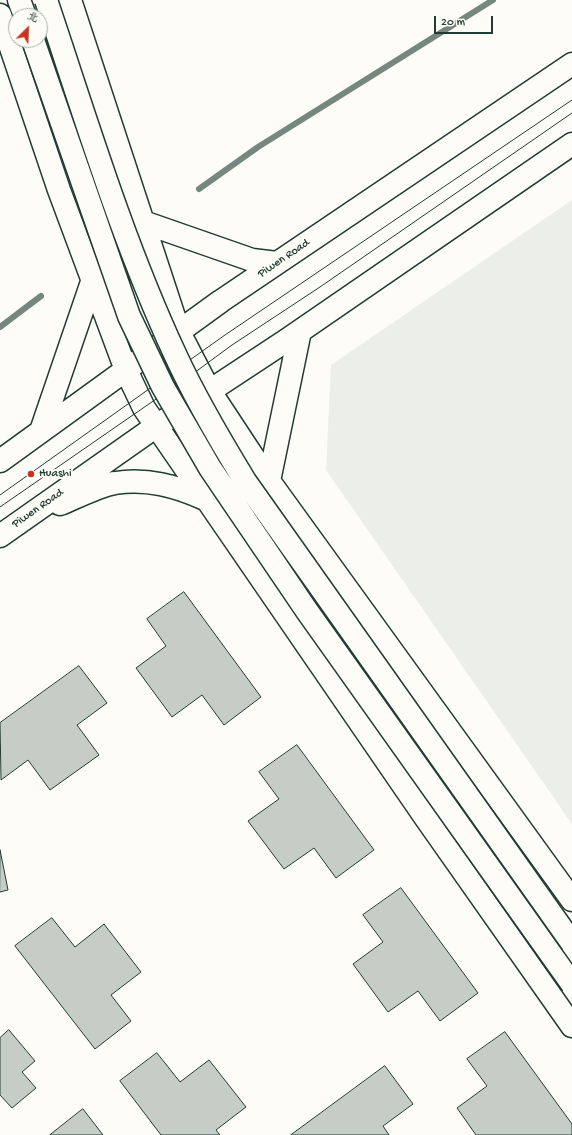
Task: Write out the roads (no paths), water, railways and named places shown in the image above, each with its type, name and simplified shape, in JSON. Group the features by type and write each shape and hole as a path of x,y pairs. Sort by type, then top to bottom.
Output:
{"main road":[{"path":"46,0 115,206 146,289 175,355 207,418 245,481 572,943"},
{"path":"70,0 179,332 209,390 269,481 572,900"},
{"path":"0,15 59,190 126,370 144,408 155,427 424,817 572,1026"},
{"path":"36,48 129,316 163,387 210,468 290,585 572,984"},
{"name":"Piwen Road","path":"0,461 277,263 572,64"},
{"name":"Piwen Road","path":"0,536 155,427 300,331 572,144"},
{"path":"143,222 252,260 277,263"},
{"path":"41,431 93,279"},
{"path":"269,481 300,331"},
{"path":"27,517 114,483 144,481 179,487 205,499"}],"waterway":[{"path":"199,189 258,147 493,0"},
{"path":"0,327 41,296"}],"tram line":[{"path":"0,495 225,335 572,100"},
{"path":"0,507 232,345 320,287 572,113"}],"place":[{"name":"Huashi","path":"31,474"}]}
